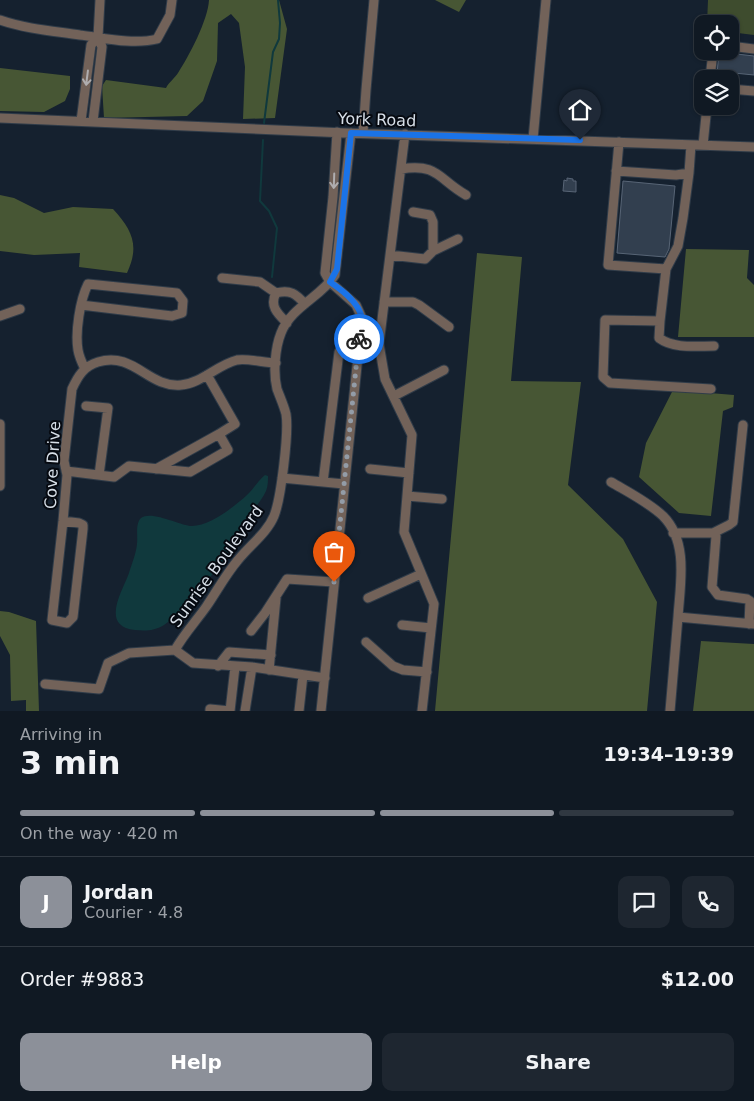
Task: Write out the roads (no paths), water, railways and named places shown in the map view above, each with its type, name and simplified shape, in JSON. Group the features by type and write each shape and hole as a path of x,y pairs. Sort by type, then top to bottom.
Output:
{"street":[{"path":"93,121 102,47 98,37 100,0"},
{"path":"0,20 19,26 146,42 157,39 170,15 172,0"},
{"path":"363,133 374,0"},
{"path":"533,139 546,0"},
{"path":"82,121 91,45 98,37"},
{"path":"739,47 754,49"},
{"path":"739,89 754,91"},
{"path":"703,145 706,115"},
{"name":"York Road","path":"0,118 754,147"},
{"path":"320,711 362,318 356,305 330,282 325,273 333,197 337,132"},
{"name":"Sunrise Boulevard","path":"176,650 238,560 267,528 274,516 282,478 286,434 286,414 274,375 280,335 287,323 330,282 337,269 351,133"},
{"path":"405,134 379,344 385,379 412,435 404,532 434,604 422,711"},
{"path":"618,142 608,265 666,270"},
{"path":"691,145 684,218 678,246 666,270 659,338 665,343 678,346 714,346"},
{"path":"401,169 428,168 466,196"},
{"path":"616,171 676,175 689,173"},
{"path":"413,212 430,215 434,228 432,251"},
{"path":"390,255 425,260 432,251 458,239"},
{"path":"222,278 260,282 276,293"},
{"path":"81,305 172,316 182,313 183,301 177,294 88,284 83,294 81,305 78,329 78,350 85,368 90,364 116,359 130,364 156,380 181,385 240,360 276,363"},
{"path":"287,323 275,311 273,305 276,293 284,290 294,293 305,304"},
{"path":"384,302 413,302 419,304 449,327"},
{"path":"0,316 20,309"},
{"path":"660,321 605,320 603,377 610,382 711,389"},
{"path":"324,482 338,352 358,354"},
{"name":"Cove Drive","path":"64,521 83,525 73,617 67,623 52,620 64,521 66,471 64,461 72,389 77,378 85,368"},
{"path":"394,396 444,370"},
{"path":"156,468 235,424 208,375"},
{"path":"86,406 108,408 99,475"},
{"path":"0,424 0,486"},
{"path":"673,533 713,532 733,522 744,425"},
{"path":"66,471 114,477 129,466 190,472 228,450 218,434"},
{"path":"370,469 409,473"},
{"path":"282,478 344,484"},
{"path":"611,482 636,497 663,517 677,538 681,562 670,711"},
{"path":"407,496 442,500"},
{"path":"678,617 751,624 750,601 718,594 712,586 716,536 713,532"},
{"path":"368,598 421,574"},
{"path":"252,631 286,579 334,582"},
{"path":"269,670 276,596"},
{"path":"402,625 431,628"},
{"path":"366,642 392,666 403,670 427,672"},
{"name":"Sunrise Boulevard","path":"46,684 99,689 108,663 129,653 176,650 193,663 252,667 325,678"},
{"path":"218,666 229,652 271,655"},
{"path":"210,711 210,709 230,711 235,667"},
{"path":"245,711 252,667"},
{"path":"299,711 303,675"}],"waterway":[{"path":"264,123 273,52 279,39 278,0"},
{"path":"263,140 260,201 269,211 277,228 272,277"}]}
